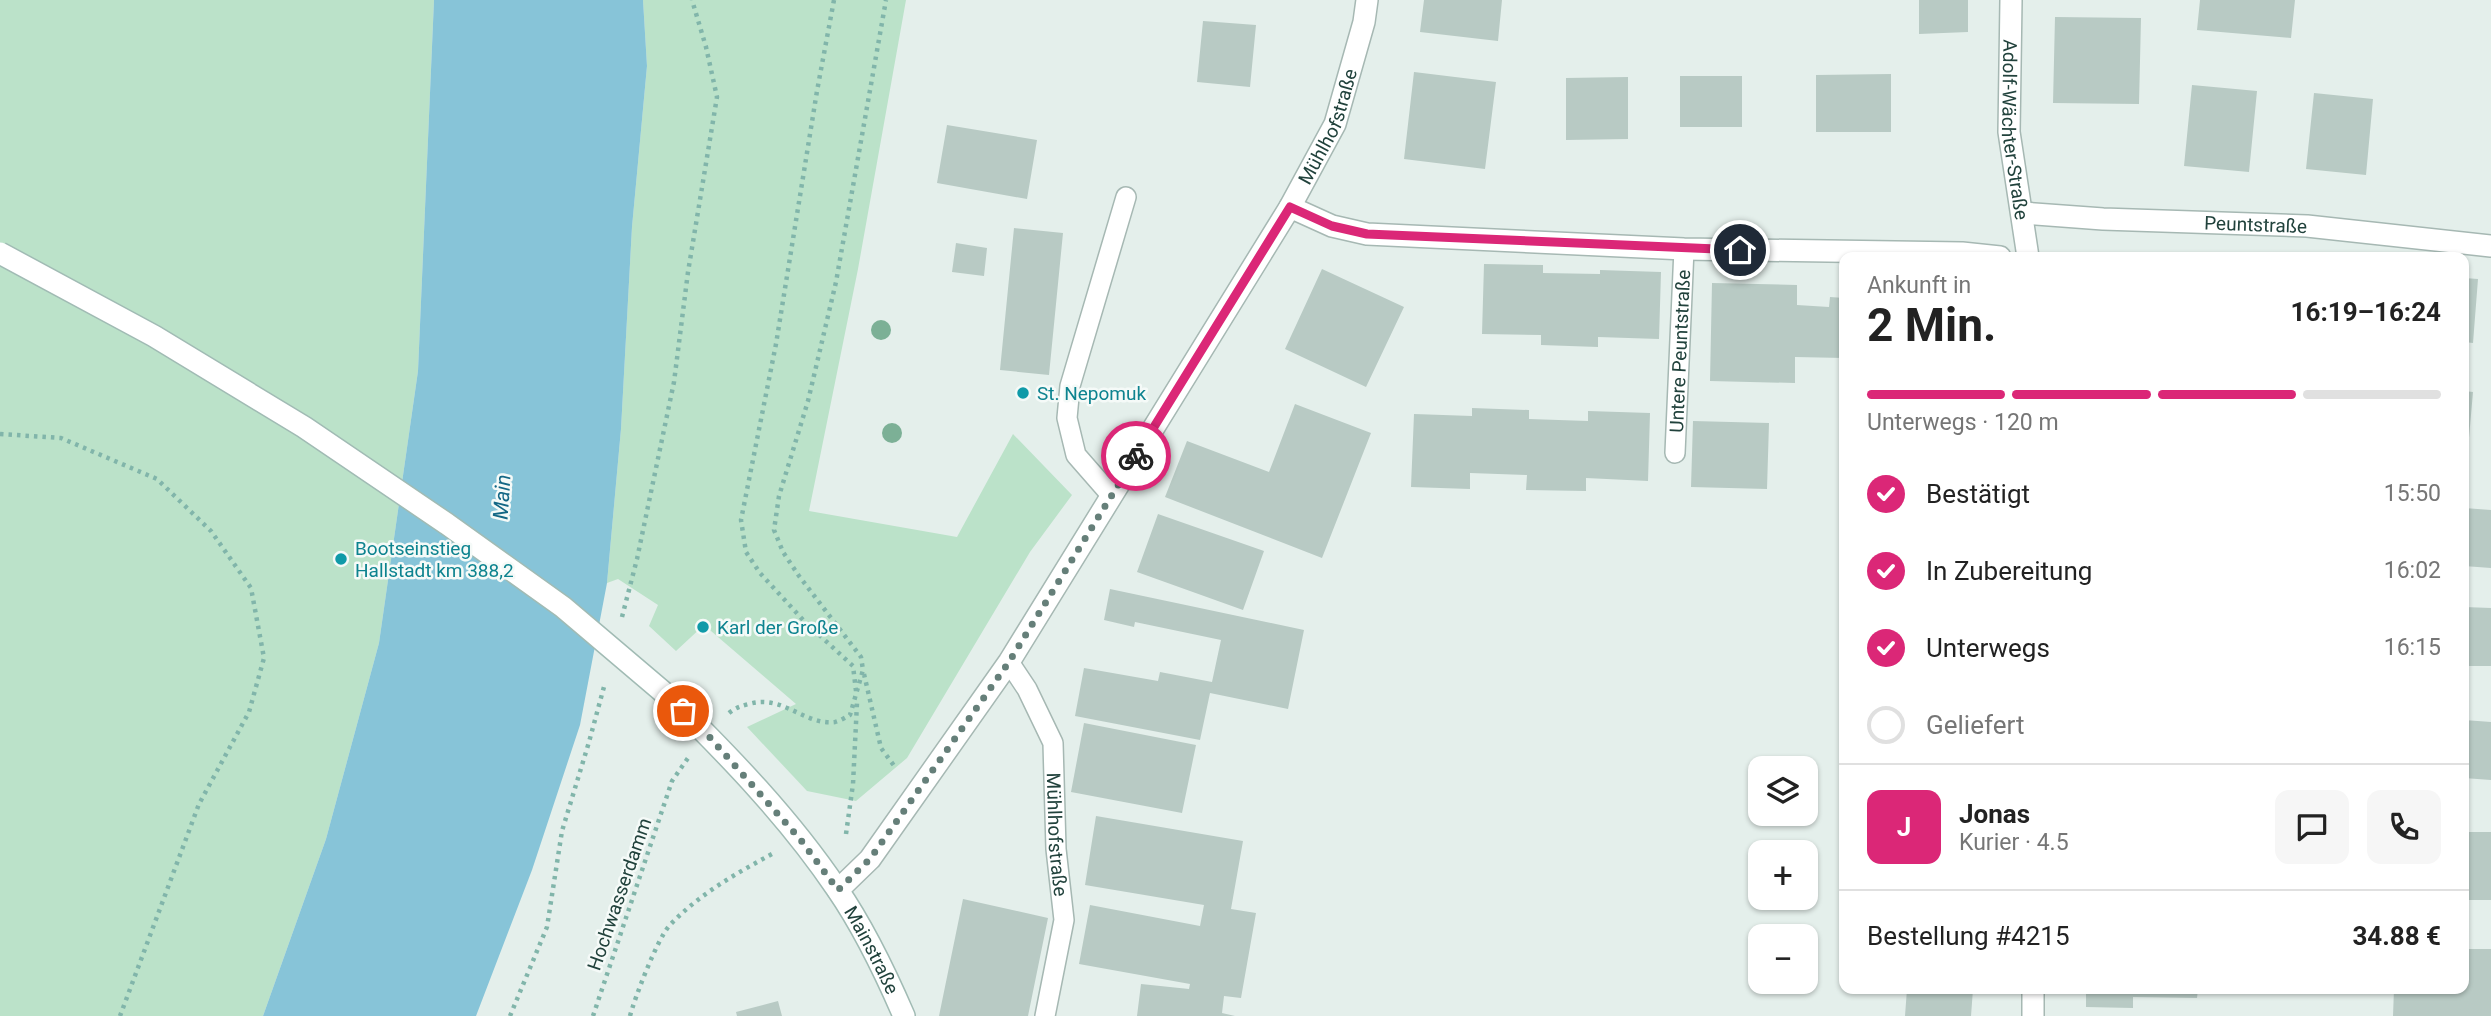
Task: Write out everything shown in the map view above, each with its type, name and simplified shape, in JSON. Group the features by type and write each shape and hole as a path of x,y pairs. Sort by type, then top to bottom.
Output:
{"street":[{"name":"Mühlhofstraße","path":"838,890 870,859 1009,662 1290,207 1335,124 1364,22 1367,0"},
{"name":"Adolf-Wächter-Straße","path":"2011,0 2009,132 2027,252"},
{"path":"1290,207 1332,226 1367,234 1684,249 1892,252"},
{"name":"Peuntstraße","path":"2022,213 2104,219 2307,226 2491,246"},
{"name":"Mainstraße","path":"0,253 154,336 304,427 563,607 669,697 706,733 800,839 838,890 886,972 904,1016"},
{"path":"2033,994 2034,1016"}],"lane":[{"path":"1111,495 1076,455 1067,418 1070,386 1126,197"},
{"name":"Untere Peuntstraße","path":"1675,453 1684,249"},
{"name":"Mühlhofstraße","path":"1009,662 1027,689 1053,743 1056,849 1064,920 1045,1016"}],"path":[{"path":"620,624 637,559 674,382 688,272 717,97 692,0"},
{"path":"834,0 776,344 741,520 746,552 760,573 804,621 853,666 857,695 853,784 846,837"},
{"path":"886,0 836,282 807,401 779,496 775,530 783,552 861,657 881,748 899,773 918,792"},
{"path":"0,434 61,439 157,479 211,531 251,588 264,658 249,712 199,804 120,1016"},
{"path":"706,733 734,708 762,700 774,702 814,719 834,722 850,715 863,670"},
{"path":"510,1016 547,927 562,831 606,677"},
{"name":"Hochwasserdamm","path":"593,1016 672,781"},
{"path":"629,1016 668,928 720,882 800,839"}],"green space":[{"path":"0,0 434,0 418,371 379,643 326,839 263,1016 0,1016"},
{"path":"643,0 906,0 858,269 809,511 957,537 1013,434 1072,495 1030,552 907,758 856,801 807,791 747,727 796,704 704,625 676,651 649,626 658,605 618,579 607,583 621,429 632,227 647,66"}],"water":[{"name":"Main","path":"434,0 643,0 647,66 632,227 621,429 607,583 580,725 532,870 476,1016 263,1016 326,839 379,643 418,371"}],"building":[{"path":"1424,0 1502,0 1498,41 1420,32"},
{"path":"1919,0 1968,0 1968,32 1919,34"},
{"path":"2200,0 2295,0 2291,38 2197,30"},
{"path":"2055,17 2141,18 2139,104 2053,103"},
{"path":"1203,21 1256,25 1250,87 1197,82"},
{"path":"1414,72 1496,82 1485,169 1404,159"},
{"path":"1891,74 1891,132 1816,132 1816,75"},
{"path":"1680,76 1742,76 1742,127 1680,127"},
{"path":"1628,77 1628,139 1566,140 1566,78"},
{"path":"2192,85 2257,91 2249,172 2184,166"},
{"path":"2314,93 2373,99 2366,175 2306,169"},
{"path":"947,125 1037,140 1027,199 937,183"},
{"path":"1014,228 1063,233 1049,375 1000,370"},
{"path":"956,243 987,248 984,276 952,272"},
{"path":"1484,264 1543,265 1543,273 1600,274 1600,270 1661,272 1659,339 1598,337 1598,347 1541,345 1541,335 1482,334"},
{"path":"1322,269 1404,307 1366,387 1285,349"},
{"path":"2469,278 2478,279 2473,343 2469,343"},
{"path":"1712,283 1797,285 1797,305 1829,307 1830,297 1839,298 1839,358 1795,357 1795,383 1710,381"},
{"path":"2469,392 2473,392 2469,438"},
{"path":"1295,404 1371,433 1322,558 1165,497 1187,441 1269,472"},
{"path":"1472,408 1529,410 1529,419 1588,421 1588,411 1650,413 1648,481 1586,478 1586,491 1526,490 1527,475 1470,473 1470,489 1411,487 1414,414 1472,416"},
{"path":"1693,421 1769,423 1767,489 1691,487"},
{"path":"2469,508 2491,510 2491,568 2469,566"},
{"path":"1158,514 1264,551 1243,610 1137,572"},
{"path":"1110,589 1304,630 1288,709 1210,693 1200,740 1075,716 1084,668 1158,681 1160,672 1212,682 1221,640 1135,622 1134,627 1104,620"},
{"path":"2469,607 2491,608 2491,666 2469,666"},
{"path":"2469,720 2491,722 2491,780 2469,778"},
{"path":"1084,723 1196,745 1182,813 1071,792"},
{"path":"1096,816 1243,841 1231,909 1256,913 1241,998 1224,996 1222,1013 1235,1016 1137,1016 1141,984 1189,989 1190,984 1079,964 1090,905 1200,926 1204,905 1085,885"},
{"path":"2469,832 2491,832 2491,900 2469,900"},
{"path":"963,899 1048,918 1028,1016 939,1016"},
{"path":"2469,949 2491,949 2491,1016 2393,1016 2394,994 2469,994"},
{"path":"1907,994 1973,994 1971,1016 1905,1016"},
{"path":"2086,994 2197,994 2197,998 2133,997 2133,1008 2086,1007"},
{"path":"778,1001 782,1016 737,1016 736,1012"}],"way so far":[{"path":"683,711 706,733 800,839 838,890 870,859 1009,662 1136,456"}],"place":[{"name":"St. Nepomuk","path":"1023,393"},
{"name":"Bootseinstieg Hallstadt km 388,2","path":"341,559"},
{"name":"Karl der Große","path":"703,627"}],"route":[{"path":"1136,456 1290,207 1332,226 1367,234 1740,250"}]}
